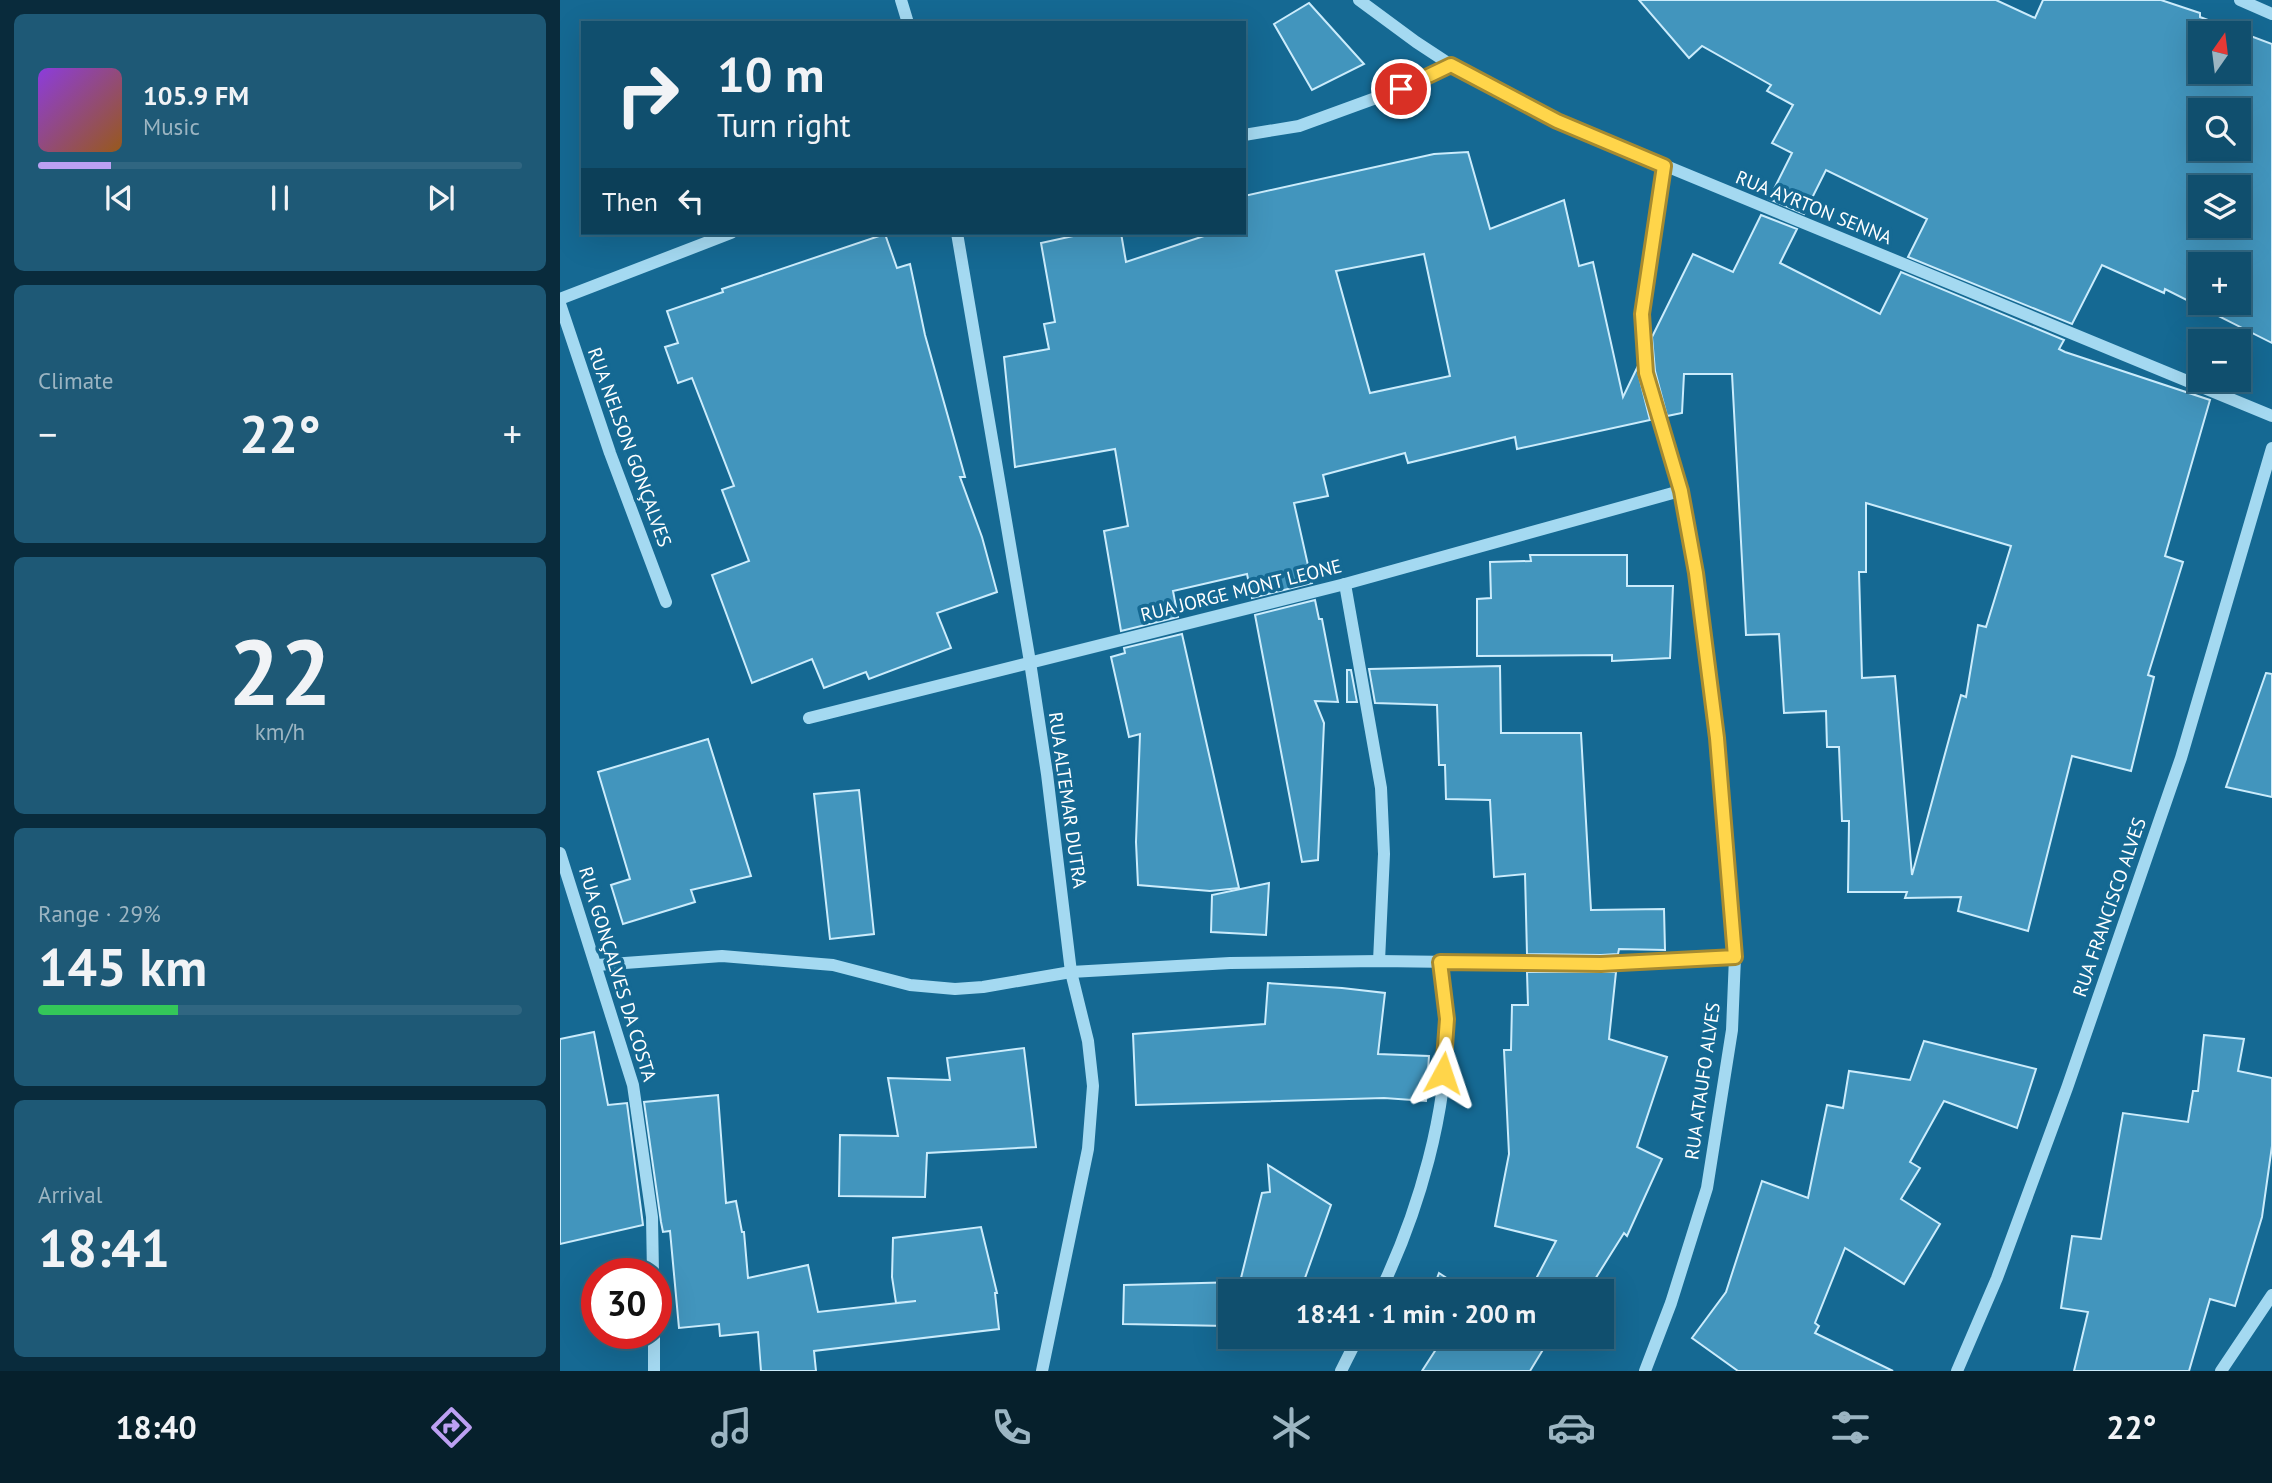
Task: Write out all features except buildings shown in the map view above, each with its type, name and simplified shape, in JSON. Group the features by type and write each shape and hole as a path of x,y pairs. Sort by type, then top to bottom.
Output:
{"street":[{"path":"901,0 907,21"},
{"name":"RUA AYRTON SENNA","path":"1359,0 1416,43 1451,65 1557,121 2272,416"},
{"path":"2240,0 2272,15"},
{"path":"1246,135 1299,126 1396,92 1451,65"},
{"name":"RUA ATAUFO ALVES","path":"1645,1371 1671,1303 1707,1188 1732,1030 1735,957 1717,738 1696,573 1681,491 1646,373 1642,314 1664,166"},
{"path":"560,299 726,235"},
{"name":"RUA ALTEMAR DUTRA","path":"957,235 1030,662 1047,774 1071,972 1088,1041 1093,1086 1088,1149 1042,1371"},
{"name":"RUA NELSON GONÇALVES","path":"560,304 610,453 666,602"},
{"name":"RUA FRANCISCO ALVES","path":"1957,1371 1997,1278 2058,1114 2181,758 2272,447"},
{"name":"RUA JORGE MONT LEONE","path":"809,718 1345,584 1681,491"},
{"path":"1345,584 1381,788 1384,854 1379,961"},
{"name":"RUA GONÇALVES DA COSTA","path":"560,853 633,1085 652,1217 653,1258"},
{"path":"597,965 722,956 833,965 910,985 955,989 1071,972 1230,963 1379,961 1601,964 1735,957"},
{"path":"1386,1279 1423,1182 1438,1114 1446,1053 1447,1019 1440,962"},
{"path":"2221,1371 2272,1295"},
{"path":"654,1349 654,1371"},
{"path":"1341,1371 1351,1349"}],"route":[{"path":"1401,89 1451,65 1557,121 1664,166 1642,314 1646,373 1681,491 1696,573 1717,738 1735,957 1601,964 1440,962 1447,1019 1443,1073"}]}
